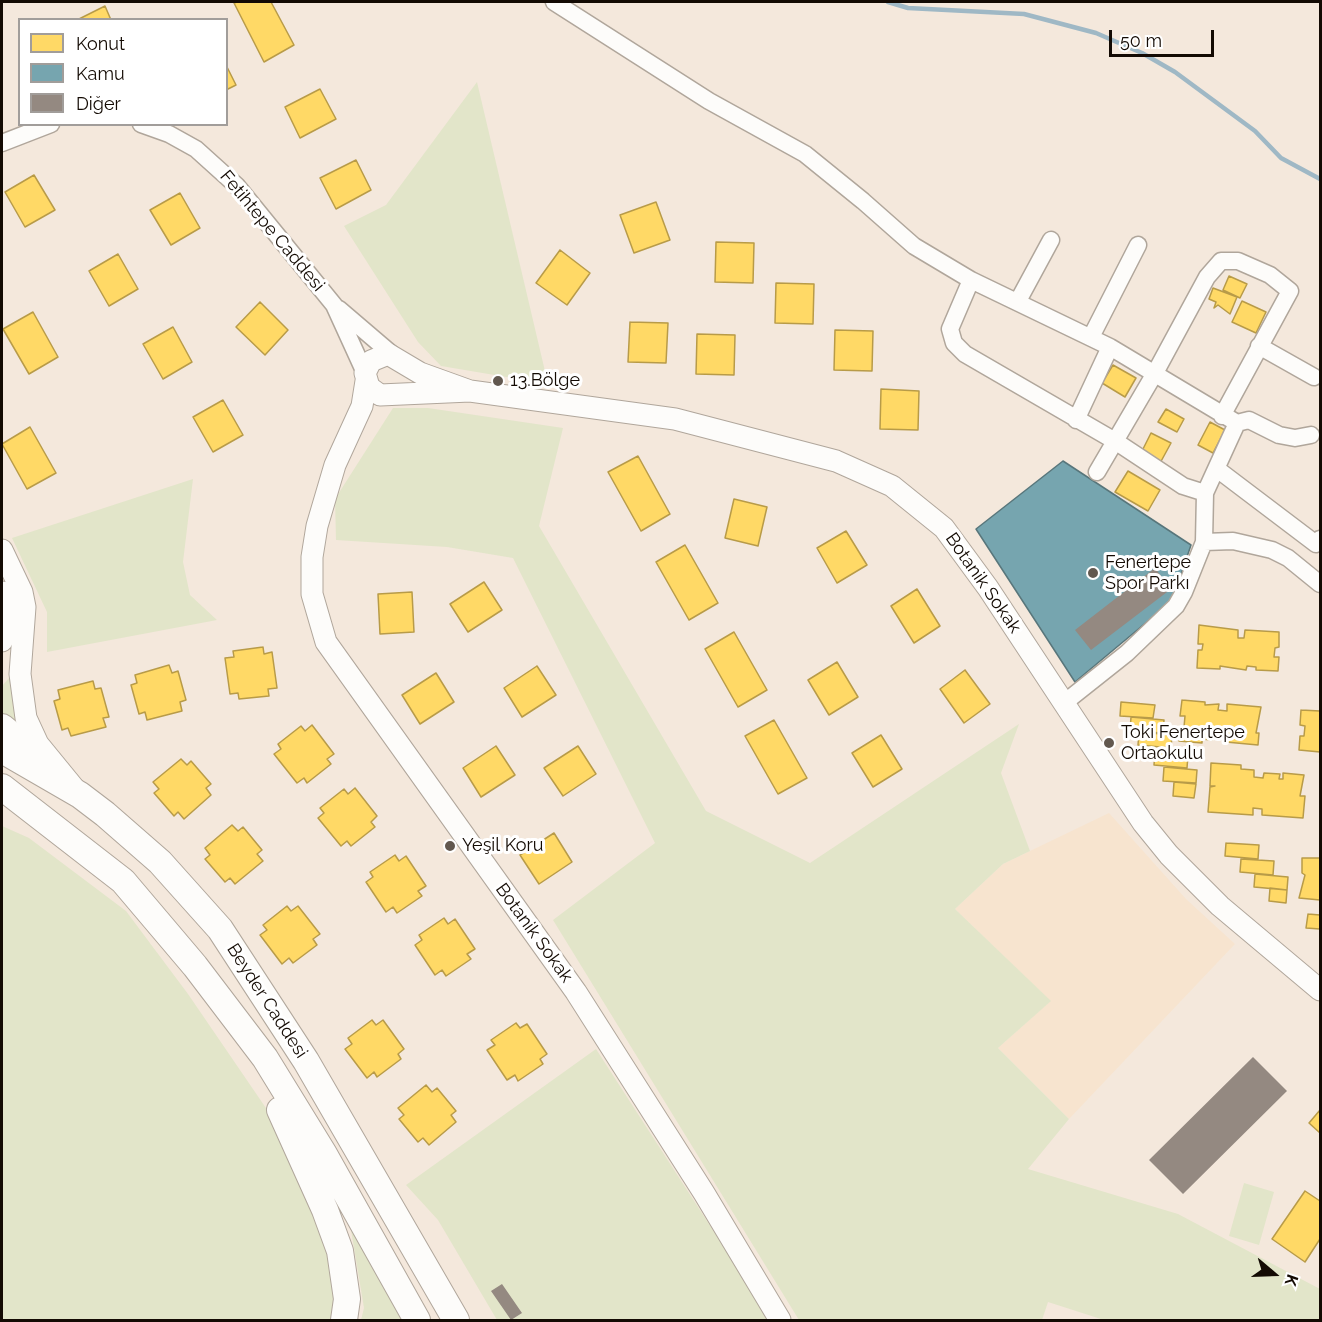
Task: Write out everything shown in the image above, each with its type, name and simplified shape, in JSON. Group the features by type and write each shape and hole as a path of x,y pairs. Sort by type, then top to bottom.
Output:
{"highway":[{"path":"2,727 80,795"},
{"name":"Beyder Caddesi","path":"2,750 80,795 160,862 220,929 306,1061 456,1320"},
{"name":"Beyder Caddesi","path":"2,787 123,881 160,922 265,1058 324,1154 417,1320"},
{"path":"2,806 57,830"},
{"path":"265,1058 276,1102 296,1141 340,1251 347,1299 344,1320"}],"main road":[{"path":"381,355 397,358 420,373 470,391 391,395 374,392 366,377 376,357 381,355"},
{"path":"391,395 400,390 407,378 404,364 397,358"},
{"name":"Botanik Sokak","path":"366,377 362,406 325,495 312,557 312,594 326,642 576,992 704,1193 780,1320"},
{"name":"Botanik Sokak","path":"470,391 675,419 836,461 892,486 944,528 988,588 1143,823 1169,855 1220,906 1320,990"},
{"name":"Botanik Sokak","path":"346,440 369,411 391,395"},
{"path":"2,550 22,592 25,608 20,674 27,718 38,744 80,795"},
{"path":"2,592 6,621 2,641"}],"street":[{"path":"554,2 709,101 805,154 914,246 971,280 1110,347 1230,419 1249,420 1279,435 1295,438 1311,435"},
{"path":"2,142 46,126"},
{"name":"Fetihtepe Caddesi","path":"147,126 169,134 196,149 218,167 285,242 334,305 366,377"},
{"path":"1018,301 1051,240"},
{"path":"1091,337 1138,245"},
{"path":"1064,703 1127,652 1176,606 1184,592 1204,542 1205,493 1217,469 1230,419 1259,346 1290,291 1270,275 1238,261 1221,261 1207,277 1155,373 1097,472"},
{"path":"971,280 950,328 954,343 965,354 1115,441 1183,486 1205,493"},
{"path":"334,305 397,358"},
{"path":"1259,346 1314,377"},
{"path":"1076,420 1110,347"},
{"path":"1217,469 1316,544 1320,539"},
{"path":"1204,542 1233,541 1272,549 1320,584"}],"shaded area":[{"path":"1109,813 1186,899 1235,944 1069,1119 998,1048 1050,1001 955,909 1003,864"}],"green space":[{"path":"477,82 548,384 441,366 418,342 344,226 386,205"},
{"path":"393,408 428,408 563,428 539,526 706,811 810,863 1019,724 1001,773 1030,851 1003,864 955,909 1051,1001 998,1048 1069,1119 1028,1169 1178,1214 1320,1289 1320,1320 1104,1320 1048,1302 1042,1320 799,1320 553,920 655,843 513,558 447,547 336,540 335,499"},
{"path":"193,479 183,562 190,595 217,620 47,652 47,612 12,538"},
{"path":"16,670 20,729 2,716 2,686"},
{"path":"2,826 29,838 126,911 188,994 268,1111 322,1231 336,1291 333,1320 2,1320"},
{"path":"596,1049 771,1320 497,1320 438,1220 406,1185"},
{"path":"1244,1183 1274,1192 1259,1245 1229,1236"},
{"path":"351,1230 404,1320 361,1320 364,1308"}],"building: Konut":[{"path":"271,2 294,45 264,62 234,3"},
{"path":"105,6 110,18 81,18"},
{"path":"228,69 236,85 228,89"},
{"path":"320,89 336,119 300,138 285,107"},
{"path":"356,160 371,190 336,209 320,178"},
{"path":"34,175 55,210 25,227 5,192"},
{"path":"180,193 200,228 171,245 150,210"},
{"path":"656,202 670,240 634,253 620,215"},
{"path":"716,242 754,243 753,283 715,282"},
{"path":"560,250 590,273 567,305 536,283"},
{"path":"118,254 138,289 109,306 89,271"},
{"path":"1229,276 1247,284 1240,298 1223,290"},
{"path":"776,283 814,284 813,324 775,323"},
{"path":"1213,288 1237,297 1230,314 1218,305 1214,308 1216,302 1209,299"},
{"path":"1242,301 1266,312 1256,333 1232,322"},
{"path":"260,302 288,330 265,355 236,327"},
{"path":"33,312 58,357 29,374 3,329"},
{"path":"630,322 668,323 666,363 628,362"},
{"path":"173,327 192,362 163,379 143,344"},
{"path":"835,330 873,331 872,371 834,370"},
{"path":"697,334 735,335 734,375 696,374"},
{"path":"1113,365 1136,378 1125,397 1102,383"},
{"path":"881,389 919,391 918,430 880,429"},
{"path":"223,400 243,435 213,452 193,417"},
{"path":"1166,409 1184,419 1177,432 1158,422"},
{"path":"1210,422 1225,430 1213,453 1198,445"},
{"path":"30,427 56,473 27,489 2,444"},
{"path":"1151,433 1171,443 1159,465 1140,455"},
{"path":"638,456 670,514 641,531 608,472"},
{"path":"1128,471 1160,490 1148,511 1115,492"},
{"path":"734,499 767,507 758,546 725,538"},
{"path":"846,531 867,565 837,583 817,548"},
{"path":"685,545 718,603 689,620 656,562"},
{"path":"484,582 502,610 468,632 450,604"},
{"path":"917,589 940,626 914,643 891,606"},
{"path":"412,592 414,632 380,634 378,594"},
{"path":"1199,625 1238,630 1238,638 1244,638 1245,630 1279,632 1279,647 1275,648 1274,657 1279,657 1278,671 1256,670 1256,667 1247,666 1246,670 1220,666 1220,669 1197,668 1198,650 1202,650 1203,644 1198,644"},
{"path":"734,632 767,690 738,707 705,649"},
{"path":"263,647 264,654 272,652 277,688 268,689 269,696 239,699 238,693 230,694 225,658 234,657 233,651"},
{"path":"837,662 858,697 829,715 808,680"},
{"path":"169,665 172,673 178,671 186,700 180,702 182,711 147,720 145,712 139,714 131,685 137,683 135,675"},
{"path":"537,666 556,695 522,717 504,688"},
{"path":"965,670 990,704 964,723 940,689"},
{"path":"436,673 454,702 420,724 402,695"},
{"path":"93,681 95,689 101,688 109,717 103,718 106,727 71,736 68,728 62,730 54,701 60,699 58,690"},
{"path":"1182,700 1205,702 1205,705 1219,704 1218,710 1227,711 1227,704 1261,707 1256,733 1259,733 1258,745 1226,742 1227,731 1213,730 1212,740 1202,739 1202,743 1179,741 1180,726 1184,727 1185,716 1180,716"},
{"path":"1121,702 1155,705 1153,718 1120,716"},
{"path":"1301,710 1320,711 1320,752 1299,750 1300,736 1304,736 1305,726 1300,725"},
{"path":"1131,717 1164,720 1163,733 1130,731"},
{"path":"774,720 807,778 778,794 745,736"},
{"path":"312,725 334,754 327,759 331,764 307,783 304,778 297,783 274,754 281,749 278,744 301,726 305,731"},
{"path":"1139,732 1172,735 1171,748 1138,745"},
{"path":"881,735 902,769 873,787 852,753"},
{"path":"496,746 515,775 481,797 463,768"},
{"path":"578,746 596,774 563,796 544,768"},
{"path":"1155,752 1188,755 1187,768 1154,765"},
{"path":"181,759 187,765 191,761 211,784 206,788 211,795 184,819 178,812 174,816 154,793 159,789 153,782"},
{"path":"1211,763 1241,765 1241,769 1254,770 1254,777 1263,778 1264,773 1280,774 1279,779 1283,779 1283,773 1304,775 1300,796 1305,796 1303,818 1262,815 1262,809 1253,808 1253,815 1208,812 1210,787 1215,786 1210,786"},
{"path":"1164,767 1197,770 1196,783 1163,781"},
{"path":"1174,782 1196,784 1194,798 1173,796"},
{"path":"355,788 377,816 371,822 375,827 351,846 347,841 341,846 318,818 324,813 320,808 344,789 348,794"},
{"path":"232,825 238,831 243,827 262,850 257,854 263,861 235,884 230,878 225,882 205,859 210,855 205,848"},
{"path":"554,833 572,862 539,884 520,855"},
{"path":"1226,843 1259,845 1258,859 1225,856"},
{"path":"395,855 399,861 406,856 426,886 418,891 422,896 397,913 393,907 386,912 366,882 373,877 370,872"},
{"path":"1302,858 1320,858 1320,900 1299,898 1305,875 1302,873"},
{"path":"1241,859 1274,861 1273,875 1240,872"},
{"path":"1255,874 1288,877 1287,890 1254,887"},
{"path":"1270,888 1287,890 1286,903 1269,901"},
{"path":"287,906 291,911 298,906 320,934 313,939 317,945 293,963 289,958 282,964 260,935 267,930 263,925"},
{"path":"1308,914 1320,915 1320,929 1306,928"},
{"path":"444,918 448,924 455,919 475,949 467,954 471,959 446,976 442,970 435,975 415,945 422,940 419,935"},
{"path":"372,1020 376,1025 383,1020 404,1049 398,1054 401,1059 377,1077 374,1072 367,1078 345,1049 352,1044 348,1038"},
{"path":"516,1023 520,1028 527,1024 547,1054 540,1059 543,1064 518,1081 515,1075 507,1080 487,1050 495,1045 491,1040"},
{"path":"426,1085 432,1092 437,1088 456,1111 451,1115 456,1122 429,1145 423,1138 418,1142 399,1119 404,1115 398,1108"},
{"path":"1320,1110 1320,1133 1309,1123"},
{"path":"1305,1191 1320,1201 1320,1239 1305,1262 1272,1239"}],"building: Kamu":[{"name":"Fenertepe Spor Parkı","path":"1063,461 1191,545 1172,601 1075,682 976,529"}],"building: Diğer":[{"path":"1155,568 1171,589 1091,650 1075,630"},
{"path":"1253,1057 1287,1091 1183,1194 1149,1160"},
{"path":"502,1284 522,1313 511,1320 491,1291"}],"waterway":[{"path":"888,2 908,8 1024,14 1096,33 1142,53 1175,72 1255,131 1281,158 1320,179"}],"place":[{"name":"13.Bölge","path":"498,381"},
{"name":"Fenertepe Spor Parkı","path":"1093,573"},
{"name":"Toki Fenertepe Ortaokulu","path":"1109,743"},
{"name":"Yeşil Koru","path":"450,846"}]}
